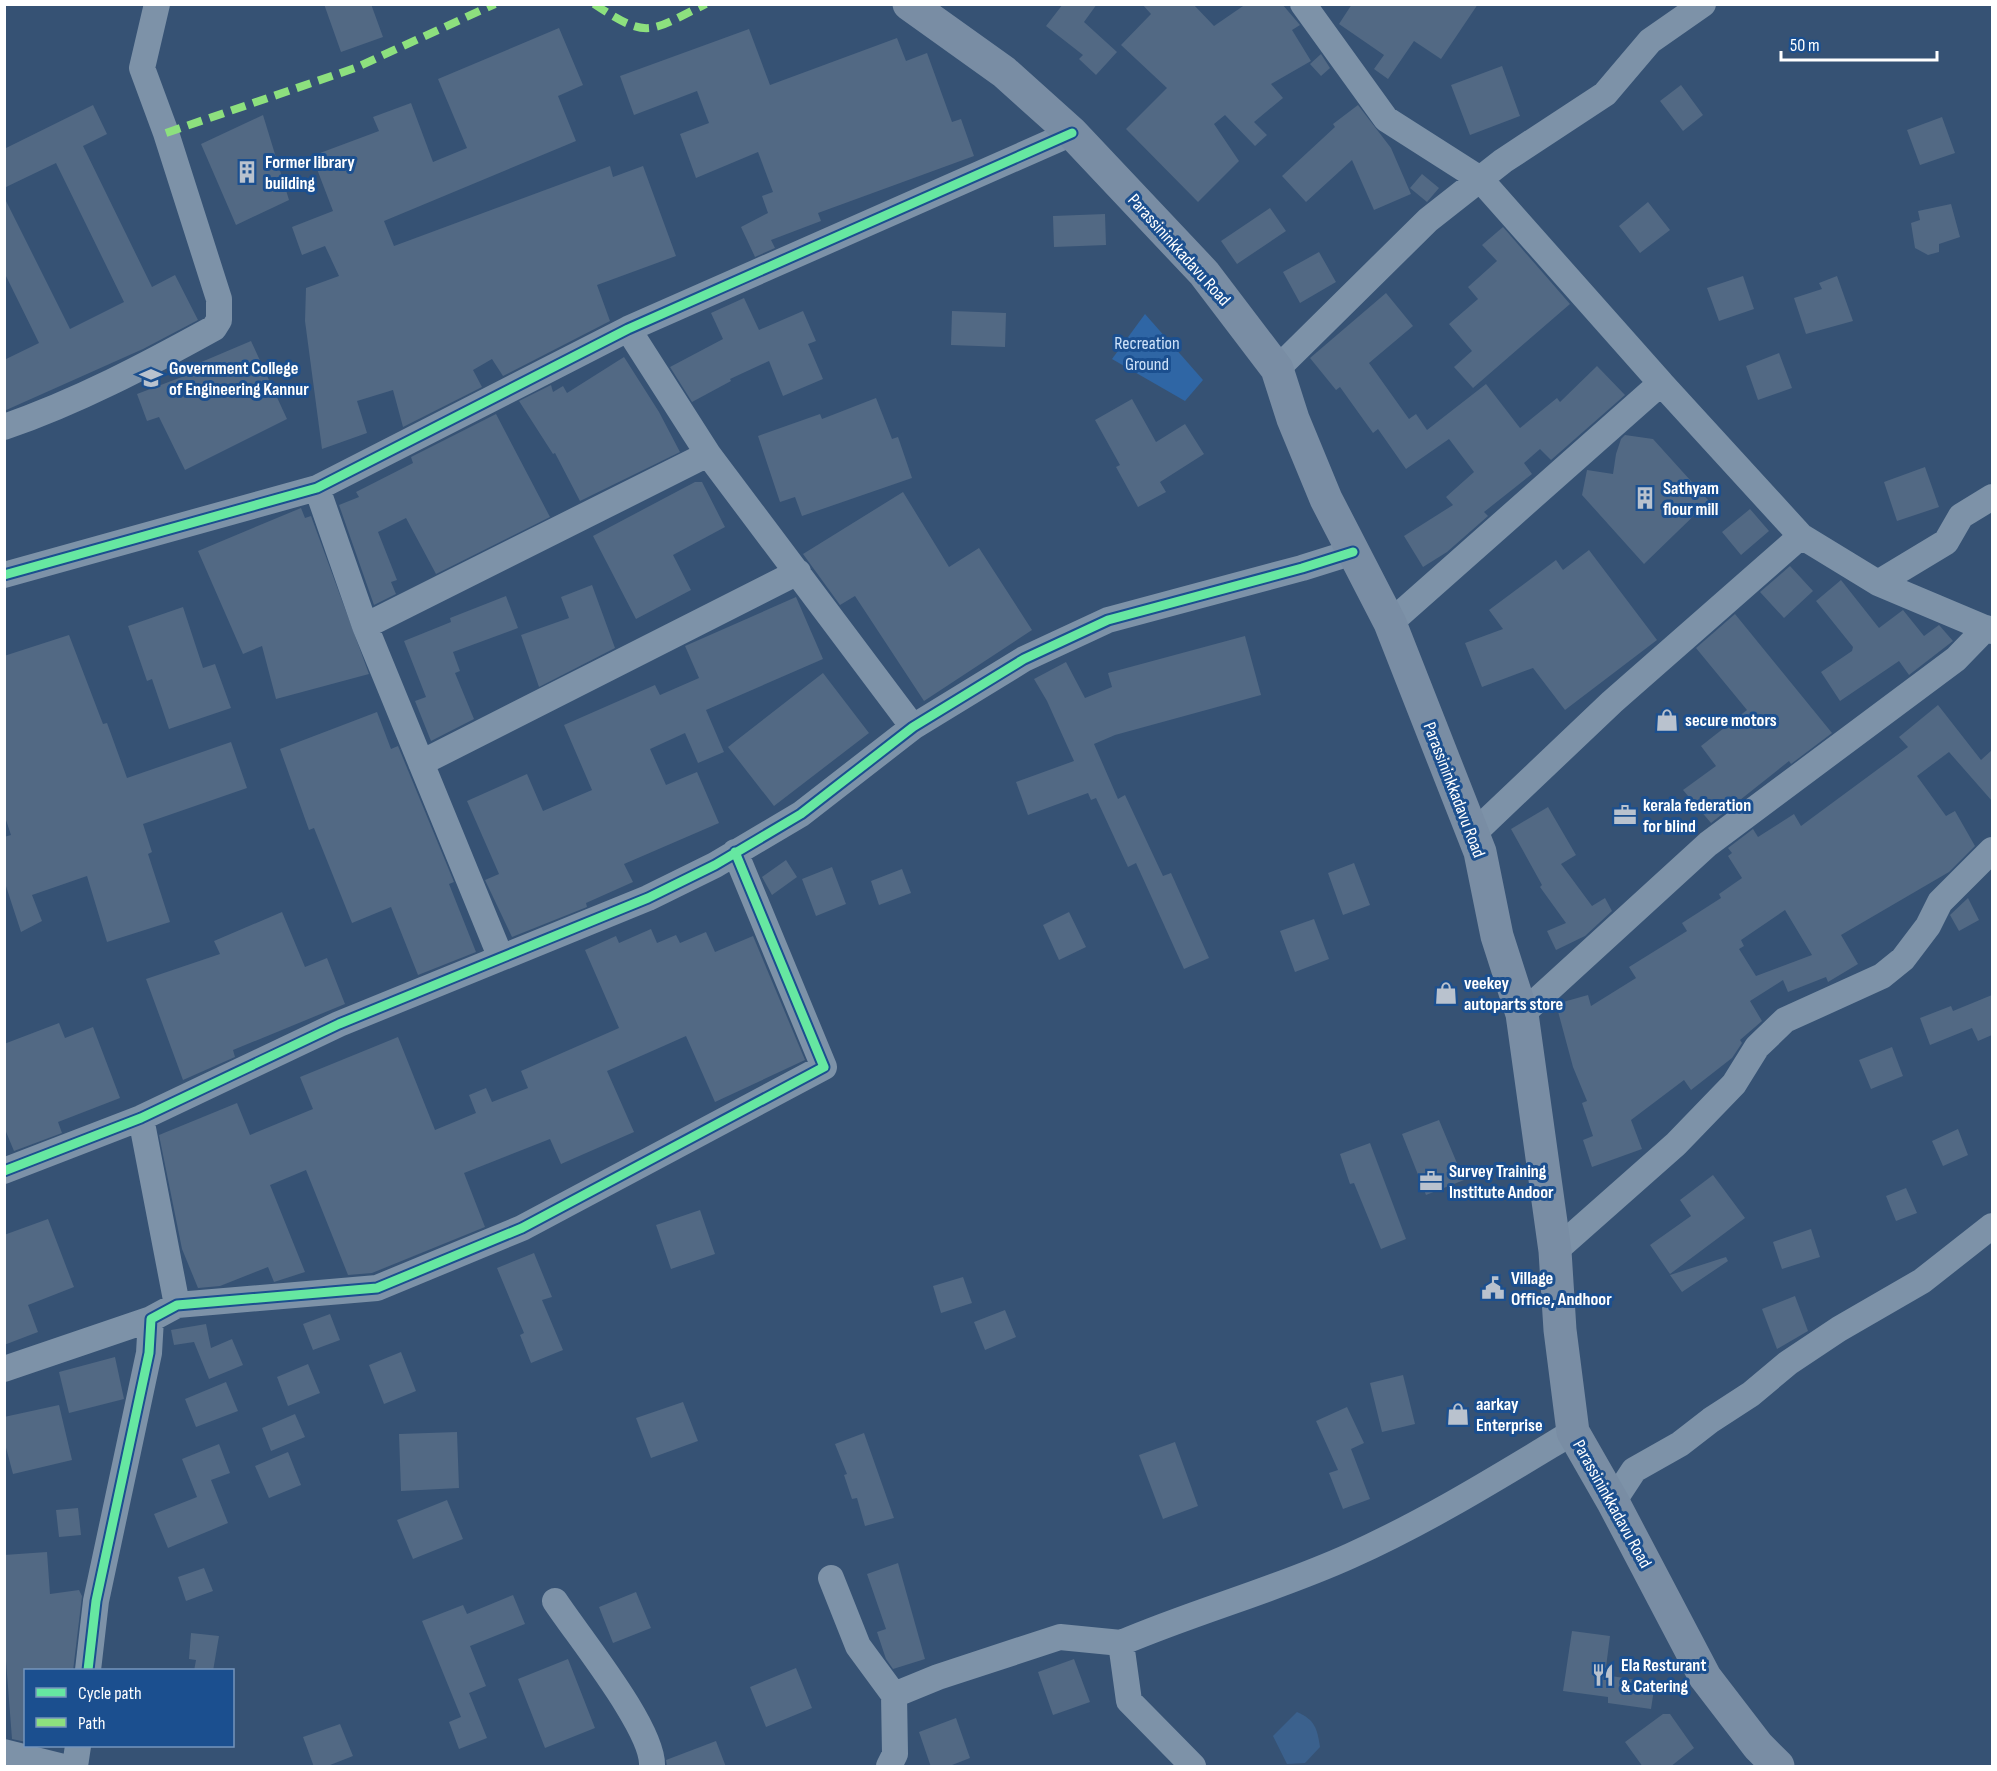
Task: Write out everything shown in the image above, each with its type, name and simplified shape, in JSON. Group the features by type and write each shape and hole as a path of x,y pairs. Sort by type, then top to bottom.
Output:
{"main road":[{"name":"Parassininkkadavu Road","path":"909,4 1004,72 1072,133 1204,273 1277,369 1297,429 1326,499 1390,622 1480,852 1497,936 1522,1014 1555,1251 1560,1330 1573,1432 1613,1502 1705,1677 1758,1746 1778,1767"}],"street":[{"path":"4,427 73,400 157,359 214,328 219,320 219,299 166,133 142,68 157,4"},
{"path":"1303,4 1386,120 1480,179 1661,383 1801,536 1878,583 1989,630 1956,659 1708,844 1522,1014"},
{"path":"1277,369 1428,220 1480,179 1605,94 1650,41 1703,4"},
{"path":"4,575 317,488 628,329 1072,133"},
{"path":"628,329 708,454 913,727"},
{"path":"1390,622 1661,383"},
{"path":"365,626 708,454"},
{"path":"317,488 365,626 501,958"},
{"path":"1878,583 1946,542 1961,516 1992,497"},
{"path":"1473,834 1612,702 1801,536"},
{"path":"4,1171 141,1118 339,1024 648,898 801,814 913,727 1024,659 1108,621 1353,552"},
{"path":"421,763 798,572"},
{"path":"1555,1251 1676,1144 1734,1084 1757,1047 1785,1020 1882,976 1903,959 1928,927 1940,902 1992,850"},
{"path":"4,1369 151,1319 177,1305 377,1288 522,1228 824,1067 735,852"},
{"path":"141,1118 177,1305"},
{"path":"1613,1502 1634,1470 1680,1444 1751,1394 1788,1363 1830,1335 1922,1281 1992,1226"},
{"path":"88,1669 96,1600 149,1353 151,1319"},
{"path":"894,1695 938,1677 1060,1637 1120,1643 1289,1582 1351,1556 1419,1523 1573,1432"},
{"path":"831,1578 858,1646 894,1695 895,1754 889,1767"},
{"path":"555,1602 635,1719 652,1757 652,1767"},
{"path":"1120,1643 1129,1701 1193,1767"},
{"path":"75,1767 78,1747"},
{"path":"4,1752 60,1767"}],"green space":[{"name":"Recreation Ground","path":"1145,314 1203,380 1185,401 1112,359"}],"shaded area":[{"path":"1297,1712 1308,1718 1314,1725 1320,1747 1305,1763 1287,1764 1273,1736"}],"building":[{"path":"324,4 371,4 383,37 341,52"},
{"path":"1063,4 1097,4 1084,22 1117,52 1096,75 1079,59 1083,55 1046,26"},
{"path":"1142,4 1193,4 1214,26 1246,4 1282,4 1300,25 1292,30 1311,61 1271,84 1283,98 1254,122 1267,135 1255,146 1225,115 1214,124 1239,161 1198,202 1126,129 1167,88 1121,45 1151,14"},
{"path":"1352,4 1478,4 1441,59 1414,41 1388,79 1374,69 1384,55 1339,24"},
{"path":"559,28 583,85 558,96 576,141 384,221 394,246 610,166 613,177 643,166 676,256 597,285 610,321 503,376 492,359 473,370 482,387 403,427 393,390 357,401 367,433 322,449 305,321 306,288 339,276 325,246 302,255 292,227 333,211 312,156 379,131 373,117 411,103 433,162 467,148 438,79"},
{"path":"749,29 770,85 897,38 906,61 927,53 952,122 961,119 974,156 818,213 821,221 771,240 775,248 755,257 741,227 768,213 762,196 773,192 758,152 696,178 680,134 709,123 697,91 634,115 620,76"},
{"path":"1321,54 1330,68 1321,76 1310,64"},
{"path":"1502,66 1520,116 1470,135 1451,85"},
{"path":"1681,85 1703,115 1683,131 1660,101"},
{"path":"93,105 107,134 83,146 152,287 175,275 198,320 143,349 4,411 4,360 39,343 4,272 4,197 70,329 124,302 56,163 4,188 4,149"},
{"path":"1358,105 1391,148 1411,194 1374,210 1352,160 1306,202 1282,176 1335,127 1333,124"},
{"name":"Former library building","path":"263,115 289,200 236,225 201,144"},
{"path":"1942,117 1955,153 1920,165 1907,130"},
{"path":"1422,174 1439,188 1427,202 1410,188"},
{"path":"1648,202 1670,230 1640,253 1619,226"},
{"path":"1951,204 1960,237 1939,244 1939,252 1928,255 1915,248 1911,223 1920,220 1918,211"},
{"path":"1270,208 1286,231 1237,264 1221,241"},
{"path":"1105,214 1106,245 1054,247 1053,216"},
{"path":"1503,227 1570,304 1473,388 1454,367 1472,351 1449,324 1478,299 1468,287 1497,261 1482,245"},
{"path":"1319,252 1336,282 1300,303 1283,272"},
{"path":"1743,276 1754,309 1719,321 1707,288"},
{"path":"1837,276 1853,321 1806,334 1794,298 1822,289 1819,283"},
{"path":"1386,293 1413,326 1369,363 1409,419 1416,414 1427,430 1486,384 1520,428 1557,398 1560,402 1597,366 1625,395 1551,460 1540,449 1524,463 1532,474 1484,512 1488,516 1447,552 1423,567 1404,536 1453,505 1446,497 1474,472 1449,439 1406,469 1378,429 1373,433 1340,387 1336,390 1310,358"},
{"path":"744,298 759,330 803,311 816,341 808,344 823,379 783,396 769,361 730,379 731,381 692,402 670,367 723,339 711,313"},
{"path":"952,311 1006,313 1005,347 951,345"},
{"path":"251,341 287,419 185,470 159,417 147,421 137,394 195,372 192,366"},
{"path":"1779,353 1792,388 1758,400 1746,366"},
{"path":"624,357 659,412 680,452 580,501 555,453 553,454 519,401 551,385 553,392 563,386 567,393"},
{"path":"876,398 892,439 898,437 912,478 802,516 795,497 780,502 758,436 820,414 822,419"},
{"path":"1132,399 1156,442 1185,424 1204,454 1160,482 1166,492 1138,507 1116,467 1120,465 1095,420"},
{"path":"496,414 550,517 436,574 406,518 378,532 397,580 391,582 396,594 374,605 339,505 359,497 356,492 413,463 411,457"},
{"name":"Sathyam flour mill","path":"1625,435 1653,439 1709,501 1644,564 1582,495 1587,470 1613,474 1616,454 1621,439"},
{"path":"1925,467 1939,507 1897,521 1884,482"},
{"path":"695,482 702,482 725,527 673,555 691,590 636,619 593,536"},
{"path":"903,492 949,567 979,548 1032,630 924,701 855,596 840,605 803,554"},
{"path":"301,508 305,518 311,516 369,674 276,699 262,646 243,654 198,551"},
{"path":"1750,509 1769,531 1741,555 1722,532"},
{"path":"1589,550 1657,640 1565,710 1533,668 1482,687 1465,643 1503,629 1489,610 1556,560 1563,570"},
{"path":"1790,566 1813,591 1784,618 1760,592"},
{"path":"1841,580 1879,628 1903,610 1924,636 1939,625 1953,641 1909,675 1899,661 1840,701 1821,672 1852,651 1853,647 1816,601"},
{"path":"592,585 615,648 539,687 521,635 569,618 561,597"},
{"path":"506,596 518,628 453,652 460,671 455,673 474,719 431,741 415,701 426,697 404,641 451,622 450,618"},
{"path":"796,597 823,659 706,710 724,752 698,763 685,733 650,749 666,785 697,772 719,823 624,864 633,882 586,903 587,907 512,937 485,880 499,874 467,801 527,774 543,811 592,790 564,725 655,685 660,695 699,678 685,646"},
{"path":"183,607 203,668 215,664 231,708 169,729 152,679 147,681 128,626"},
{"path":"1735,614 1832,733 1791,764 1789,761 1711,823 1683,790 1716,766 1701,746 1747,710 1696,648"},
{"path":"69,635 103,724 107,723 127,778 231,742 247,788 143,824 152,852 148,854 170,922 107,942 87,876 32,895 42,921 21,932 4,880 4,837 11,835 4,814 4,656"},
{"path":"1245,636 1261,695 1115,735 1094,744 1118,799 1125,795 1163,876 1171,873 1209,958 1184,969 1136,863 1128,867 1096,798 1091,800 1088,793 1028,815 1016,782 1074,761 1047,701 1034,679 1066,662 1085,698 1112,687 1108,673"},
{"path":"823,673 869,733 774,806 728,747"},
{"path":"1938,705 1981,760 1992,750 1992,801 1949,752 1917,776 1946,816 1955,811 1975,846 1949,872 1841,935 1858,964 1828,982 1826,977 1788,992 1783,980 1750,1001 1762,1021 1740,1040 1742,1043 1732,1058 1691,1090 1684,1080 1631,1120 1642,1149 1592,1167 1583,1140 1593,1136 1582,1103 1587,1101 1573,1067 1556,1004 1588,995 1591,1006 1636,978 1629,967 1687,931 1682,923 1721,898 1719,894 1742,878 1728,856 1732,853 1728,848 1753,829 1758,837 1794,814 1801,826 1908,747 1899,737","holes":["1785,910 1812,955 1756,976 1739,949 1744,946 1741,940"]},
{"path":"377,712 391,749 398,746 454,882 449,884 476,952 418,975 391,907 352,923 314,828 309,830 280,749"},
{"path":"1548,807 1576,855 1561,864 1592,906 1605,898 1612,911 1585,936 1556,950 1547,931 1566,923 1540,887 1542,885 1511,829"},
{"path":"786,860 797,877 772,895 762,877"},
{"path":"1354,863 1370,905 1343,915 1328,873"},
{"path":"832,867 846,904 816,916 802,879"},
{"path":"902,869 911,893 879,905 871,881"},
{"path":"1968,898 1979,920 1959,931 1950,915"},
{"path":"282,912 305,967 327,958 345,1004 233,1050 235,1057 183,1080 146,979 220,954 214,941"},
{"path":"1069,912 1086,947 1059,960 1043,925"},
{"path":"1314,919 1329,959 1295,972 1280,931"},
{"path":"651,929 657,943 676,935 680,943 706,932 715,952 753,936 805,1060 715,1102 686,1036 607,1071 634,1132 561,1164 550,1139 464,1173 485,1227 372,1273 348,1275 306,1170 270,1185 305,1272 274,1282 268,1267 220,1286 198,1288 182,1249 159,1135 237,1103 250,1135 313,1109 300,1077 398,1037 435,1130 476,1113 469,1095 486,1088 492,1102 528,1088 521,1071 619,1028 585,950 616,936 619,943"},
{"path":"1992,995 1992,1035 1978,1041 1972,1028 1930,1045 1920,1018 1951,1006 1953,1011"},
{"path":"59,1023 65,1038 93,1027 120,1098 58,1122 62,1133 14,1151 4,1127 4,1044"},
{"path":"1892,1047 1903,1076 1871,1089 1859,1060"},
{"path":"1439,1120 1464,1180 1426,1195 1402,1134"},
{"path":"1958,1129 1968,1155 1943,1166 1932,1141"},
{"path":"1370,1143 1406,1239 1381,1249 1354,1183 1350,1184 1340,1154"},
{"path":"1713,1175 1745,1218 1670,1274 1650,1245 1691,1216 1680,1200"},
{"path":"1906,1188 1917,1213 1896,1221 1886,1196"},
{"path":"700,1210 715,1254 671,1269 656,1225"},
{"path":"48,1219 74,1287 28,1305 38,1332 4,1345 4,1235"},
{"path":"1811,1229 1820,1257 1782,1269 1773,1242"},
{"path":"534,1253 552,1297 542,1300 563,1350 531,1363 520,1335 524,1333 497,1268"},
{"path":"1726,1257 1728,1261 1682,1292 1670,1275"},
{"path":"963,1277 972,1303 941,1313 933,1286"},
{"path":"1795,1296 1808,1331 1777,1349 1762,1309"},
{"path":"1005,1310 1016,1337 985,1350 974,1322"},
{"path":"330,1314 340,1340 313,1350 303,1324"},
{"path":"206,1324 211,1348 232,1339 243,1365 209,1379 194,1342 174,1345 171,1330"},
{"path":"401,1352 416,1391 384,1404 369,1365"},
{"path":"115,1357 124,1399 69,1413 59,1372"},
{"path":"308,1364 320,1393 288,1406 277,1377"},
{"path":"1403,1375 1415,1424 1382,1432 1370,1383"},
{"path":"226,1382 238,1411 196,1427 185,1399"},
{"path":"683,1402 698,1441 651,1458 636,1418"},
{"path":"59,1405 72,1460 13,1474 4,1440 4,1417"},
{"path":"1347,1407 1364,1443 1351,1449 1370,1499 1343,1509 1329,1473 1338,1470 1316,1421"},
{"path":"295,1414 305,1437 271,1451 262,1428"},
{"path":"457,1432 459,1488 401,1491 399,1434"},
{"path":"864,1433 894,1518 865,1526 857,1498 852,1499 844,1475 847,1474 835,1444"},
{"path":"1175,1442 1198,1506 1163,1519 1139,1455"},
{"path":"219,1444 230,1473 211,1480 228,1523 168,1548 154,1514 197,1497 182,1459"},
{"path":"288,1452 301,1485 269,1498 255,1466"},
{"path":"447,1500 463,1539 413,1559 397,1520"},
{"path":"78,1508 81,1535 59,1537 56,1510"},
{"path":"47,1552 50,1594 79,1590 82,1596 73,1669 24,1669 24,1742 12,1739 4,1635 4,1555"},
{"path":"898,1563 925,1659 893,1669 886,1659 877,1632 886,1629 867,1574"},
{"path":"204,1568 213,1591 186,1601 178,1577"},
{"path":"636,1592 651,1628 613,1643 599,1607"},
{"path":"513,1595 525,1624 470,1646 486,1686 469,1693 487,1738 459,1749 449,1722 461,1717 422,1621 463,1605 467,1614"},
{"path":"1572,1631 1610,1636 1605,1675 1655,1683 1651,1709 1608,1703 1608,1697 1563,1691"},
{"path":"191,1633 219,1636 213,1669 194,1669 196,1660 189,1659"},
{"path":"568,1659 595,1728 545,1748 518,1679"},
{"path":"1074,1659 1090,1702 1053,1715 1038,1672"},
{"path":"796,1668 812,1708 766,1727 750,1687"},
{"path":"1663,1714 1670,1714 1694,1748 1670,1767 1643,1767 1625,1742"},
{"path":"956,1718 970,1758 947,1767 931,1767 919,1732"},
{"path":"340,1724 353,1756 325,1767 314,1767 303,1737"},
{"path":"716,1741 726,1767 667,1767 666,1760"}],"marked path":[{"path":"166,133 355,68 495,4"},
{"path":"594,4 627,23 650,28 672,21 706,4"}],"cycle path":[{"path":"4,575 317,488 628,329 1072,133"},
{"path":"4,1171 141,1118 339,1024 648,898 715,865 801,814 913,727 1024,659 1108,620 1353,552"},
{"path":"88,1669 96,1601 149,1353 151,1319 177,1305 377,1288 522,1228 824,1067 735,852"}],"place":[{"name":"Former library building","path":"247,172"},
{"name":"Government College of Engineering Kannur","path":"151,378"},
{"name":"Sathyam flour mill","path":"1645,498"},
{"name":"secure motors","path":"1667,720"},
{"name":"kerala federation for blind","path":"1625,815"},
{"name":"veekey autoparts store","path":"1446,993"},
{"name":"Survey Training Institute Andoor","path":"1431,1181"},
{"name":"Village Office, Andhoor","path":"1493,1288"},
{"name":"aarkay Enterprise","path":"1458,1414"},
{"name":"Ela Resturant & Catering","path":"1603,1675"}]}
